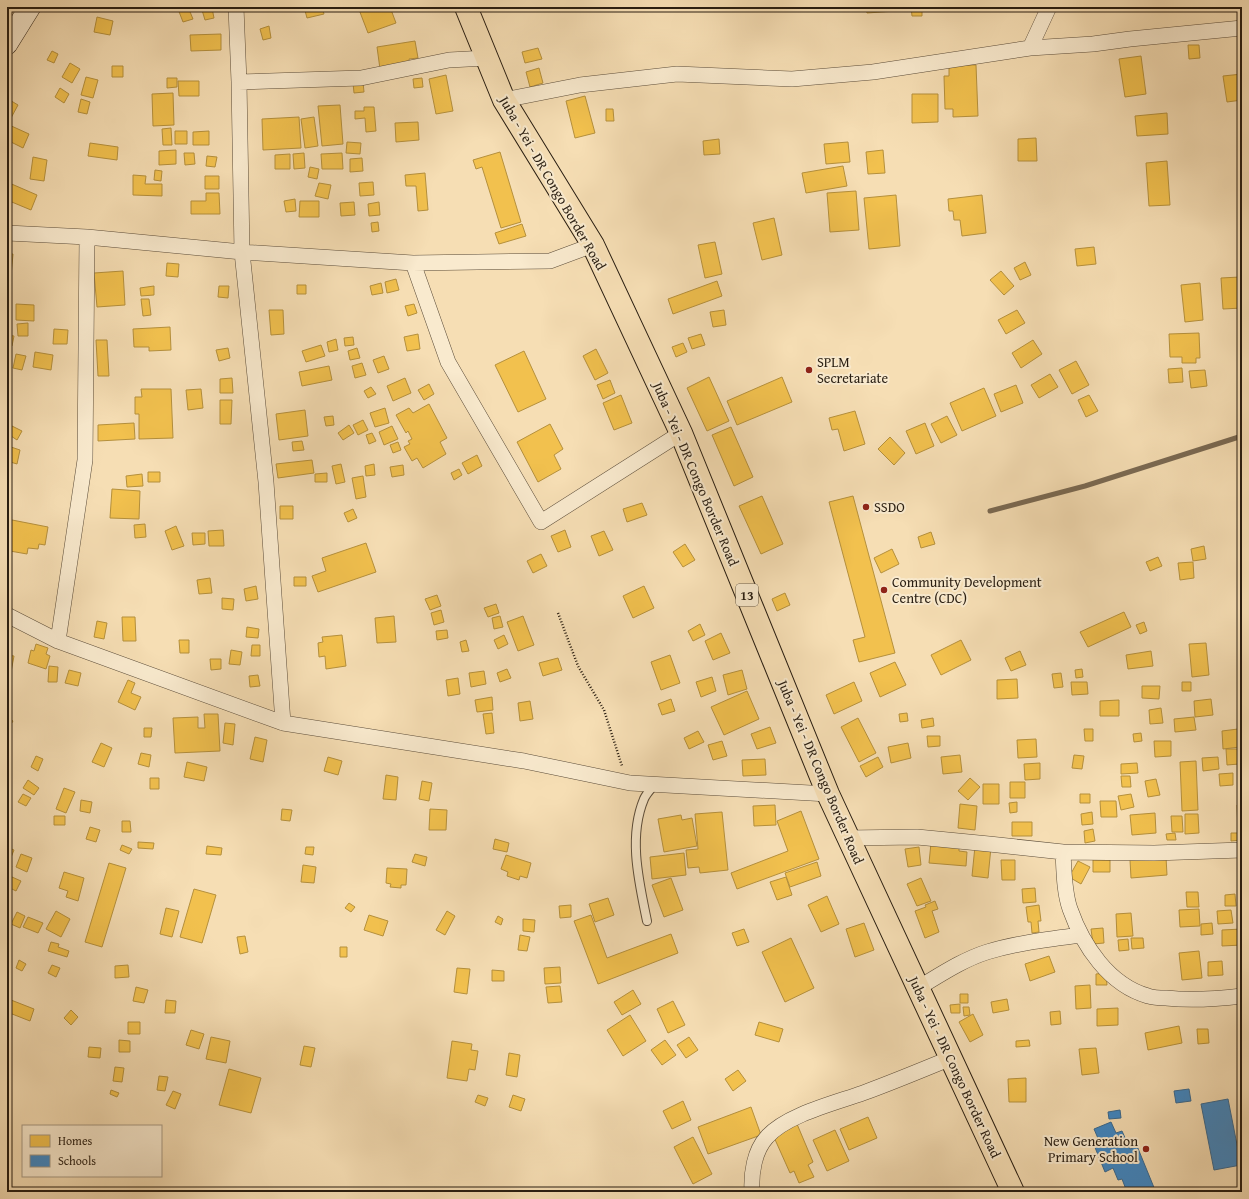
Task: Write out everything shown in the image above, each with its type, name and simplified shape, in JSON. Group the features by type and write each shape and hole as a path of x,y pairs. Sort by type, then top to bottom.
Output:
{"main road":[{"name":"Juba - Yei - DR Congo Border Road","path":"466,7 504,100 593,245 681,433 847,838 1013,1192"}],"street":[{"path":"7,44 30,7"},
{"path":"236,7 242,252 266,482 283,723"},
{"path":"1030,48 1049,7"},
{"path":"504,100 580,85 677,74 792,79 874,72 1030,48 1093,44 1130,38 1242,28"},
{"path":"239,82 361,78 449,60 487,58"},
{"path":"7,233 87,237 242,252 413,263 550,261 593,245"},
{"path":"58,640 85,460 87,237"},
{"path":"413,263 448,362 541,522 681,433"},
{"path":"7,615 58,640 283,723 524,761 630,782 828,794"},
{"path":"847,838 916,837 1063,852 1154,853 1242,850"},
{"path":"1063,852 1064,879 1069,908 1081,935 1110,975 1127,988 1149,997 1179,1000 1213,1000 1242,996"},
{"path":"918,988 951,968 985,953 1033,941 1081,935"},
{"path":"752,1192 754,1165 759,1148 767,1137 781,1125 951,1058"}],"lane":[{"path":"647,921 640,887 636,856 636,832 639,812 644,797 655,784"}],"path":[{"path":"558,613 578,666 604,710 620,759 630,782"}],"building: Homes":[{"path":"188,7 193,19 183,22 178,9"},
{"path":"304,7 322,7 324,14 307,18"},
{"path":"358,7 390,7 396,23 368,33"},
{"path":"866,7 895,7 895,11 867,13"},
{"path":"911,7 922,7 922,16 912,16"},
{"path":"212,8 214,18 205,20 202,10"},
{"path":"97,17 113,21 110,35 94,32"},
{"path":"269,26 271,38 263,40 260,29"},
{"path":"221,34 221,50 191,51 190,35"},
{"path":"415,41 418,58 409,59 410,64 380,69 377,47"},
{"path":"1188,45 1199,45 1200,58 1189,59"},
{"path":"538,48 542,59 525,63 522,52"},
{"path":"52,51 58,54 54,63 47,60"},
{"path":"1141,56 1146,94 1125,97 1119,59"},
{"path":"70,63 80,69 72,83 62,77"},
{"path":"949,65 976,65 978,116 953,117 953,109 945,109 944,76 949,76"},
{"path":"112,66 123,66 123,77 112,77"},
{"path":"539,68 543,83 530,87 526,72"},
{"path":"1242,74 1242,100 1227,102 1223,76"},
{"path":"446,75 453,111 436,114 429,79"},
{"path":"86,77 98,80 93,98 81,95"},
{"path":"167,78 177,78 177,87 167,88"},
{"path":"422,78 423,87 414,88 413,79"},
{"path":"178,81 199,81 199,96 179,96"},
{"path":"363,82 364,92 354,93 353,83"},
{"path":"60,88 69,94 64,103 55,97"},
{"path":"173,93 174,125 153,126 152,94"},
{"path":"912,94 938,94 938,122 912,123"},
{"path":"585,96 595,133 575,138 566,101"},
{"path":"8,99 18,105 11,118 7,115"},
{"path":"81,99 90,102 87,114 78,112"},
{"path":"340,105 343,144 322,146 318,106"},
{"path":"364,107 374,107 376,131 366,132 365,118 355,119 355,111 364,111"},
{"path":"606,109 613,109 614,121 606,121"},
{"path":"1167,113 1168,134 1137,136 1135,116"},
{"path":"299,117 301,148 263,150 262,119"},
{"path":"314,117 318,146 305,148 301,119"},
{"path":"418,122 419,140 396,142 395,123"},
{"path":"7,124 29,134 23,148 7,140"},
{"path":"171,128 172,145 163,145 162,129"},
{"path":"175,131 187,131 187,144 175,144"},
{"path":"209,131 209,145 193,145 193,132"},
{"path":"1036,138 1037,161 1018,161 1018,139"},
{"path":"719,139 720,154 704,155 703,141"},
{"path":"347,142 361,143 360,154 346,153"},
{"path":"848,142 850,162 826,164 824,144"},
{"path":"90,143 118,147 117,160 88,156"},
{"path":"176,150 176,164 159,165 159,151"},
{"path":"883,150 885,173 868,174 866,152"},
{"path":"500,152 521,222 501,228 482,167 476,169 473,160"},
{"path":"184,153 194,153 195,164 185,165"},
{"path":"304,153 305,168 294,169 293,154"},
{"path":"342,153 343,169 322,169 321,154"},
{"path":"290,154 290,169 275,169 275,155"},
{"path":"207,156 217,157 215,167 206,166"},
{"path":"33,157 47,160 44,181 30,179"},
{"path":"362,158 363,171 350,172 350,159"},
{"path":"1167,161 1170,205 1149,206 1146,163"},
{"path":"843,166 847,186 806,193 802,173"},
{"path":"310,167 319,169 317,179 308,177"},
{"path":"155,170 162,171 161,181 154,180"},
{"path":"425,173 428,210 418,211 416,186 406,186 405,175"},
{"path":"133,175 146,176 145,184 162,184 162,196 133,195"},
{"path":"205,176 219,176 219,189 205,189"},
{"path":"7,182 37,195 31,210 7,200"},
{"path":"373,182 374,195 360,196 359,183"},
{"path":"319,183 331,185 328,199 315,196"},
{"path":"856,191 859,230 830,232 827,193"},
{"path":"206,193 219,193 220,214 191,214 191,201 206,201"},
{"path":"896,195 900,246 869,249 864,198"},
{"path":"982,195 986,233 962,236 960,220 954,220 953,211 949,211 948,199"},
{"path":"295,199 296,211 286,212 284,201"},
{"path":"300,201 319,201 319,217 299,217"},
{"path":"354,202 355,215 341,216 340,203"},
{"path":"379,202 380,215 369,216 368,204"},
{"path":"774,218 782,255 762,260 753,223"},
{"path":"378,222 379,231 372,232 371,223"},
{"path":"522,224 526,236 499,244 495,233"},
{"path":"715,242 722,274 705,278 698,245"},
{"path":"1094,247 1096,264 1077,266 1075,249"},
{"path":"7,254 13,254 11,276 7,276"},
{"path":"1025,262 1031,275 1020,280 1014,268"},
{"path":"167,263 179,264 178,277 166,276"},
{"path":"123,271 125,305 97,307 94,273"},
{"path":"1001,271 1014,286 1004,295 990,280"},
{"path":"1240,277 1242,308 1223,309 1221,278"},
{"path":"396,279 399,290 387,293 385,282"},
{"path":"717,281 722,296 673,314 668,299"},
{"path":"381,283 383,293 372,295 370,286"},
{"path":"1200,283 1203,320 1185,322 1181,285"},
{"path":"297,285 306,285 306,294 297,294"},
{"path":"154,286 154,295 141,296 140,288"},
{"path":"219,286 229,286 228,298 218,297"},
{"path":"141,299 149,299 151,315 143,316"},
{"path":"16,304 34,305 34,321 16,320"},
{"path":"414,304 417,313 408,316 405,306"},
{"path":"269,310 283,310 284,334 271,335"},
{"path":"724,310 726,325 713,327 710,312"},
{"path":"1017,310 1025,323 1006,334 998,320"},
{"path":"28,323 28,336 18,336 17,324"},
{"path":"170,327 171,350 149,351 149,347 134,347 133,329"},
{"path":"54,329 68,330 67,344 53,344"},
{"path":"1199,333 1200,358 1196,358 1196,363 1182,363 1182,357 1170,357 1169,334"},
{"path":"418,334 420,349 407,351 404,337"},
{"path":"701,334 705,345 692,349 688,338"},
{"path":"7,335 14,336 12,346 7,345"},
{"path":"353,337 354,345 345,346 344,338"},
{"path":"336,339 338,350 329,352 327,342"},
{"path":"96,340 107,340 109,376 98,376"},
{"path":"1033,340 1042,354 1021,368 1012,353"},
{"path":"683,343 687,352 676,357 672,347"},
{"path":"321,345 325,356 306,362 302,351"},
{"path":"228,348 230,358 219,361 216,350"},
{"path":"357,348 360,358 350,360 348,351"},
{"path":"596,349 608,373 595,380 583,356"},
{"path":"524,351 546,399 518,412 495,365"},
{"path":"35,352 53,355 51,370 33,367"},
{"path":"16,354 26,356 22,370 13,368"},
{"path":"384,356 389,369 378,373 373,360"},
{"path":"1076,361 1089,385 1072,394 1059,370"},
{"path":"362,363 366,375 355,378 352,366"},
{"path":"329,366 332,380 302,386 299,372"},
{"path":"1182,368 1183,382 1169,383 1168,369"},
{"path":"1205,370 1207,386 1191,388 1189,371"},
{"path":"1050,374 1058,387 1039,398 1031,385"},
{"path":"709,377 729,421 707,431 687,388"},
{"path":"782,377 792,402 737,425 727,401"},
{"path":"232,378 233,393 220,393 220,379"},
{"path":"405,378 411,393 393,401 387,386"},
{"path":"610,380 615,393 603,399 597,385"},
{"path":"429,384 434,394 424,400 418,390"},
{"path":"1016,385 1023,403 1001,412 994,394"},
{"path":"371,387 376,394 368,398 364,391"},
{"path":"984,388 996,416 962,431 950,403"},
{"path":"141,389 171,389 173,438 139,439 139,414 135,414 135,397 142,397"},
{"path":"201,389 203,408 188,410 186,390"},
{"path":"621,395 632,423 614,430 603,403"},
{"path":"1089,395 1098,411 1086,417 1078,400"},
{"path":"220,400 232,400 231,424 220,424"},
{"path":"429,404 447,438 440,442 446,454 423,468 417,458 412,461 404,447 410,444 408,441 412,439 408,431 406,433 396,415 409,408 413,413"},
{"path":"385,408 389,423 375,427 370,413"},
{"path":"305,410 308,436 279,440 276,414"},
{"path":"855,411 865,444 844,451 838,429 832,430 829,418"},
{"path":"333,416 334,425 326,426 324,417"},
{"path":"947,416 957,435 941,443 931,424"},
{"path":"363,420 368,430 358,435 353,425"},
{"path":"134,423 135,439 98,441 98,425"},
{"path":"925,423 934,446 916,454 906,431"},
{"path":"550,424 563,449 554,455 561,469 538,482 517,442"},
{"path":"349,425 354,433 343,440 338,433"},
{"path":"12,426 22,431 17,440 8,434"},
{"path":"392,426 398,439 384,445 379,432"},
{"path":"731,427 753,477 734,486 712,435"},
{"path":"372,433 376,441 369,444 366,435"},
{"path":"890,437 905,453 894,465 878,449"},
{"path":"302,441 304,450 293,451 292,442"},
{"path":"398,442 401,450 393,453 390,445"},
{"path":"8,446 20,450 17,464 7,461"},
{"path":"477,455 482,466 468,474 462,463"},
{"path":"312,460 314,473 278,478 276,464"},
{"path":"341,464 345,482 336,484 332,466"},
{"path":"374,464 375,475 366,476 365,466"},
{"path":"403,465 404,475 392,477 390,467"},
{"path":"459,469 462,475 454,480 451,473"},
{"path":"148,472 160,472 160,482 148,482"},
{"path":"327,473 327,482 315,482 315,474"},
{"path":"142,474 143,486 127,487 126,476"},
{"path":"363,476 366,497 356,499 352,478"},
{"path":"112,489 140,491 139,519 110,518"},
{"path":"762,496 783,544 761,554 739,506"},
{"path":"853,496 895,653 859,662 853,640 865,637 829,502"},
{"path":"642,503 647,515 627,522 623,509"},
{"path":"280,506 293,506 293,519 280,519"},
{"path":"353,509 357,518 348,522 344,513"},
{"path":"7,519 48,527 45,545 39,544 38,549 28,548 27,554 10,551 9,557 7,557"},
{"path":"145,524 146,537 135,538 134,525"},
{"path":"176,526 184,546 172,550 165,531"},
{"path":"223,530 224,546 209,546 208,531"},
{"path":"565,530 571,547 558,552 551,536"},
{"path":"604,531 613,550 599,556 591,536"},
{"path":"931,532 935,544 921,548 918,537"},
{"path":"192,533 205,533 205,544 193,545"},
{"path":"366,543 376,572 318,592 312,576 326,571 322,558"},
{"path":"685,544 695,560 683,567 673,552"},
{"path":"1204,546 1206,559 1193,561 1191,549"},
{"path":"892,549 899,564 881,573 874,558"},
{"path":"541,554 547,566 533,573 527,561"},
{"path":"1158,557 1162,566 1150,571 1146,562"},
{"path":"1193,562 1194,578 1180,580 1178,563"},
{"path":"294,577 306,577 306,586 294,586"},
{"path":"210,578 212,593 199,594 197,580"},
{"path":"256,586 258,599 246,601 244,589"},
{"path":"644,586 654,608 633,618 623,596"},
{"path":"785,593 790,605 777,611 772,599"},
{"path":"437,595 441,606 430,610 425,599"},
{"path":"222,598 234,599 233,610 222,609"},
{"path":"496,604 499,613 488,617 484,608"},
{"path":"441,610 444,622 434,625 431,613"},
{"path":"1124,612 1131,627 1088,647 1080,632"},
{"path":"394,616 396,642 377,643 375,618"},
{"path":"500,616 503,627 494,629 492,618"},
{"path":"523,616 534,645 518,651 507,622"},
{"path":"122,617 135,617 136,641 123,641"},
{"path":"97,621 107,623 104,639 94,637"},
{"path":"1144,622 1147,631 1140,634 1136,625"},
{"path":"1239,622 1242,622 1242,636 1240,636"},
{"path":"700,624 705,635 693,641 688,631"},
{"path":"247,627 259,629 258,638 246,637"},
{"path":"447,630 448,638 437,640 436,631"},
{"path":"721,633 730,653 713,660 705,641"},
{"path":"342,635 346,666 326,669 325,656 319,657 318,643 323,642 322,637"},
{"path":"504,635 508,644 498,649 494,640"},
{"path":"179,640 189,640 189,653 180,653"},
{"path":"466,640 469,651 462,652 460,642"},
{"path":"961,640 971,660 941,675 931,655"},
{"path":"1206,643 1209,675 1192,677 1189,644"},
{"path":"36,644 48,648 46,654 50,656 46,669 28,663 31,650 34,651"},
{"path":"252,645 260,645 260,656 251,656"},
{"path":"231,650 242,652 240,665 229,664"},
{"path":"1020,651 1026,665 1011,671 1005,658"},
{"path":"1151,651 1153,666 1128,669 1126,655"},
{"path":"7,655 14,656 11,672 7,671"},
{"path":"670,655 680,683 661,690 651,662"},
{"path":"558,658 562,670 543,676 539,663"},
{"path":"210,659 221,659 221,669 211,670"},
{"path":"895,662 906,685 880,697 870,673"},
{"path":"49,666 58,667 57,682 48,682"},
{"path":"507,669 511,678 500,682 497,673"},
{"path":"1082,669 1083,677 1076,678 1075,670"},
{"path":"69,670 81,673 78,686 65,683"},
{"path":"742,670 747,689 728,695 723,675"},
{"path":"484,671 486,684 471,687 469,673"},
{"path":"1061,673 1063,687 1054,688 1052,674"},
{"path":"258,675 260,686 250,687 249,676"},
{"path":"712,677 716,691 701,697 696,682"},
{"path":"458,678 460,694 448,696 446,680"},
{"path":"1017,679 1018,698 997,699 997,680"},
{"path":"128,680 135,683 131,693 141,697 135,710 118,702"},
{"path":"854,682 862,701 834,714 826,695"},
{"path":"1071,682 1087,682 1088,694 1072,695"},
{"path":"1182,682 1191,682 1191,691 1182,691"},
{"path":"1142,686 1160,686 1159,699 1142,698"},
{"path":"747,691 759,719 724,735 711,707"},
{"path":"492,697 493,710 477,712 475,700"},
{"path":"671,699 675,711 662,715 658,704"},
{"path":"1211,699 1213,715 1195,717 1194,701"},
{"path":"1119,700 1119,716 1100,716 1100,701"},
{"path":"530,701 533,719 520,721 518,703"},
{"path":"1161,708 1163,723 1150,724 1149,710"},
{"path":"492,713 494,733 486,734 483,714"},
{"path":"907,713 908,721 900,722 899,714"},
{"path":"204,714 218,714 220,751 175,753 173,718 198,717 198,728 205,728"},
{"path":"7,717 13,721 7,731"},
{"path":"1194,717 1196,730 1175,732 1174,719"},
{"path":"858,718 876,753 859,762 841,727"},
{"path":"933,718 934,726 922,728 921,720"},
{"path":"225,723 235,724 233,745 223,743"},
{"path":"770,727 776,743 757,749 751,734"},
{"path":"144,728 152,728 151,737 144,737"},
{"path":"1084,729 1093,729 1093,741 1085,741"},
{"path":"1238,729 1240,747 1223,749 1222,731"},
{"path":"698,731 704,742 689,749 684,738"},
{"path":"1141,733 1142,741 1134,742 1133,734"},
{"path":"927,736 940,736 940,746 928,747"},
{"path":"255,737 267,740 263,762 250,759"},
{"path":"1036,739 1037,757 1018,758 1017,740"},
{"path":"722,741 727,756 713,760 708,745"},
{"path":"1154,741 1171,741 1171,756 1155,757"},
{"path":"101,743 112,748 104,767 92,762"},
{"path":"908,743 911,758 891,763 888,747"},
{"path":"1226,749 1238,749 1239,764 1227,765"},
{"path":"141,753 151,755 149,767 138,764"},
{"path":"960,755 962,772 943,774 941,757"},
{"path":"1074,755 1084,756 1082,769 1072,768"},
{"path":"36,756 43,759 38,771 31,767"},
{"path":"328,757 342,761 338,775 324,771"},
{"path":"878,757 883,767 866,777 860,766"},
{"path":"1218,757 1219,769 1203,771 1202,758"},
{"path":"765,759 766,775 743,776 742,760"},
{"path":"1196,761 1198,810 1182,811 1180,762"},
{"path":"187,762 207,767 204,781 184,777"},
{"path":"1040,763 1040,779 1025,780 1024,764"},
{"path":"1137,763 1138,773 1121,774 1121,764"},
{"path":"1233,773 1233,785 1220,786 1219,774"},
{"path":"386,775 398,777 396,800 383,799"},
{"path":"1121,776 1130,776 1131,787 1122,787"},
{"path":"150,778 159,778 159,789 150,789"},
{"path":"970,778 980,787 968,800 958,791"},
{"path":"1156,779 1160,795 1148,797 1145,781"},
{"path":"28,780 39,788 34,795 23,788"},
{"path":"422,781 432,783 429,801 419,799"},
{"path":"1010,782 1025,782 1025,798 1010,798"},
{"path":"983,784 999,784 999,804 983,804"},
{"path":"64,788 75,792 66,813 56,809"},
{"path":"23,794 31,798 26,806 18,802"},
{"path":"1080,794 1090,794 1090,803 1080,803"},
{"path":"1131,794 1134,807 1121,810 1118,796"},
{"path":"81,800 92,802 90,813 80,811"},
{"path":"1100,801 1116,801 1117,817 1101,817"},
{"path":"1017,802 1017,812 1010,813 1009,803"},
{"path":"960,804 977,806 975,830 958,828"},
{"path":"1242,804 1242,840 1231,841 1231,833 1238,833 1237,805"},
{"path":"775,805 776,825 754,826 753,806"},
{"path":"282,809 292,810 290,821 281,820"},
{"path":"430,809 447,810 446,830 429,830"},
{"path":"801,811 819,859 737,889 731,873 788,851 777,821"},
{"path":"722,812 728,870 700,873 699,867 688,868 686,850 698,849 695,814"},
{"path":"1092,812 1093,824 1082,825 1081,814"},
{"path":"1155,813 1156,833 1132,835 1130,815"},
{"path":"1185,814 1198,814 1199,833 1185,834"},
{"path":"681,815 682,820 692,818 697,846 664,852 658,819"},
{"path":"54,816 65,816 65,825 54,825"},
{"path":"1171,816 1182,816 1183,832 1172,832"},
{"path":"122,821 130,821 131,832 122,832"},
{"path":"1012,822 1032,822 1032,836 1012,836"},
{"path":"90,827 100,830 96,842 86,839"},
{"path":"1093,829 1095,841 1085,843 1084,831"},
{"path":"1175,833 1176,840 1167,840 1166,834"},
{"path":"495,839 509,843 507,852 493,849"},
{"path":"138,842 154,843 153,849 138,848"},
{"path":"931,843 959,845 959,851 967,852 966,866 929,863"},
{"path":"122,845 132,849 129,854 120,850"},
{"path":"207,846 222,848 221,855 206,854"},
{"path":"975,846 991,847 988,878 972,876"},
{"path":"7,847 14,850 10,860 7,859"},
{"path":"306,847 314,847 313,855 305,854"},
{"path":"919,847 921,865 908,867 905,849"},
{"path":"684,853 686,875 652,879 650,857"},
{"path":"21,854 32,858 27,872 16,867"},
{"path":"415,854 427,857 425,866 412,862"},
{"path":"506,855 531,863 527,878 520,876 519,880 507,876 508,872 501,869"},
{"path":"1166,857 1167,875 1131,878 1130,860"},
{"path":"1001,860 1015,860 1015,880 1002,880"},
{"path":"1093,860 1110,860 1110,872 1093,872"},
{"path":"1078,861 1090,867 1081,884 1069,877"},
{"path":"817,862 821,876 790,887 785,873"},
{"path":"7,863 12,866 7,873"},
{"path":"109,863 126,868 102,947 85,942"},
{"path":"303,865 316,867 314,883 301,882"},
{"path":"387,868 407,869 406,885 401,885 401,888 390,887 391,884 386,883"},
{"path":"64,872 84,878 78,901 66,897 68,891 59,888"},
{"path":"12,877 21,881 16,891 8,887"},
{"path":"786,877 792,895 777,900 770,882"},
{"path":"671,878 683,910 664,917 652,885"},
{"path":"921,878 931,901 917,906 907,884"},
{"path":"1035,888 1036,902 1023,903 1022,889"},
{"path":"194,889 216,895 202,943 180,937"},
{"path":"1186,892 1198,892 1199,907 1187,907"},
{"path":"1235,894 1236,906 1225,906 1225,895"},
{"path":"827,896 839,924 821,932 808,905"},
{"path":"608,898 614,915 595,922 589,904"},
{"path":"935,901 938,909 932,911 939,932 925,938 915,911 926,907 925,905"},
{"path":"349,903 355,907 351,912 345,908"},
{"path":"571,905 571,917 560,918 559,906"},
{"path":"1039,905 1041,921 1038,921 1039,932 1032,933 1031,922 1028,922 1026,907"},
{"path":"166,908 179,911 172,937 160,934"},
{"path":"1199,909 1200,926 1180,927 1179,910"},
{"path":"1231,910 1233,923 1218,924 1217,911"},
{"path":"56,911 70,919 61,937 46,929"},
{"path":"447,911 455,916 445,935 436,930"},
{"path":"17,912 25,916 20,928 11,924"},
{"path":"1131,913 1133,936 1117,937 1116,914"},
{"path":"369,915 388,921 383,936 364,930"},
{"path":"591,915 607,958 671,934 678,953 598,984 574,921"},
{"path":"498,916 503,919 501,925 495,922"},
{"path":"28,917 43,923 38,933 23,927"},
{"path":"523,919 535,920 534,932 523,931"},
{"path":"864,923 874,950 855,957 846,929"},
{"path":"1212,923 1213,934 1201,935 1201,924"},
{"path":"1103,928 1104,943 1093,944 1091,929"},
{"path":"744,929 749,942 737,946 732,933"},
{"path":"1242,929 1242,945 1222,946 1222,930"},
{"path":"520,935 530,937 527,951 518,950"},
{"path":"245,936 248,952 240,954 237,937"},
{"path":"791,938 814,988 785,1002 762,952"},
{"path":"1131,938 1143,938 1144,948 1132,949"},
{"path":"7,939 11,940 7,953"},
{"path":"1128,939 1129,950 1119,951 1118,940"},
{"path":"51,942 59,944 58,947 69,951 67,957 48,951"},
{"path":"340,947 347,947 347,957 340,957"},
{"path":"1199,951 1202,978 1182,980 1179,953"},
{"path":"1049,956 1055,972 1030,981 1025,964"},
{"path":"19,960 26,964 22,971 16,968"},
{"path":"1222,961 1223,975 1208,976 1208,962"},
{"path":"52,965 60,968 56,977 48,973"},
{"path":"128,965 129,977 115,978 115,966"},
{"path":"560,967 561,983 545,984 544,968"},
{"path":"457,968 470,969 467,994 454,992"},
{"path":"492,970 504,971 504,981 492,981"},
{"path":"1106,973 1107,985 1096,985 1096,974"},
{"path":"1090,985 1091,1008 1076,1009 1075,986"},
{"path":"560,986 562,1002 548,1003 546,987"},
{"path":"136,987 148,990 144,1003 133,1001"},
{"path":"633,990 641,1004 622,1015 614,1002"},
{"path":"960,994 968,994 968,1003 960,1003"},
{"path":"1007,999 1009,1010 993,1013 991,1002"},
{"path":"11,1000 34,1009 30,1021 7,1012"},
{"path":"166,1000 176,1001 175,1013 165,1013"},
{"path":"673,1001 685,1025 668,1033 657,1009"},
{"path":"960,1004 960,1013 951,1013 950,1005"},
{"path":"963,1007 969,1007 970,1015 964,1016"},
{"path":"1118,1008 1118,1025 1097,1026 1097,1009"},
{"path":"71,1010 78,1017 71,1025 64,1018"},
{"path":"1060,1011 1061,1024 1051,1025 1050,1012"},
{"path":"973,1014 983,1035 970,1042 959,1022"},
{"path":"630,1015 646,1041 623,1056 607,1030"},
{"path":"128,1022 140,1022 140,1034 128,1034"},
{"path":"759,1022 783,1029 779,1042 755,1035"},
{"path":"1179,1026 1182,1043 1148,1050 1145,1033"},
{"path":"1197,1029 1208,1029 1209,1043 1198,1044"},
{"path":"191,1030 204,1034 199,1049 186,1045"},
{"path":"211,1037 230,1041 226,1063 206,1059"},
{"path":"689,1037 698,1050 686,1058 677,1045"},
{"path":"119,1040 130,1041 130,1052 119,1052"},
{"path":"665,1040 676,1055 662,1065 651,1050"},
{"path":"1029,1040 1030,1046 1016,1047 1016,1041"},
{"path":"452,1041 472,1044 471,1050 478,1051 475,1070 469,1069 467,1081 447,1078"},
{"path":"304,1046 315,1048 311,1067 300,1065"},
{"path":"89,1047 101,1048 100,1058 88,1057"},
{"path":"1096,1048 1099,1073 1082,1075 1079,1049"},
{"path":"509,1053 520,1055 517,1077 506,1075"},
{"path":"115,1067 124,1068 122,1082 113,1081"},
{"path":"229,1069 261,1078 251,1113 219,1105"},
{"path":"738,1070 746,1081 733,1091 725,1079"},
{"path":"159,1076 168,1077 165,1091 157,1090"},
{"path":"1026,1078 1026,1102 1009,1102 1008,1079"},
{"path":"111,1090 119,1093 117,1097 110,1094"},
{"path":"173,1091 181,1094 175,1109 166,1105"},
{"path":"478,1095 488,1098 485,1106 475,1102"},
{"path":"513,1095 525,1099 521,1111 509,1107"},
{"path":"683,1101 691,1120 672,1129 663,1111"},
{"path":"751,1107 761,1135 708,1154 698,1127"},
{"path":"868,1117 877,1138 849,1150 840,1129"},
{"path":"797,1124 813,1162 808,1165 814,1177 799,1183 794,1171 790,1173 773,1135"},
{"path":"835,1130 849,1161 827,1171 813,1140"},
{"path":"693,1137 712,1174 693,1184 674,1147"}],"building: Schools":[{"path":"1189,1089 1191,1101 1176,1103 1174,1091"},
{"path":"1228,1099 1241,1165 1214,1170 1201,1104"},
{"path":"1120,1110 1121,1118 1109,1119 1108,1112"},
{"path":"1111,1122 1116,1133 1122,1131 1130,1149 1137,1146 1155,1190 1151,1192 1127,1192 1122,1179 1118,1180 1113,1168 1105,1172 1094,1145 1100,1143 1094,1129"}],"waterway":[{"path":"990,511 1085,486 1242,436"}],"place":[{"name":"SPLM Secretariate","path":"809,370"},
{"name":"SSDO","path":"866,507"},
{"name":"Community Development Centre (CDC)","path":"884,590"},
{"name":"New Generation Primary School","path":"1146,1149"}]}
